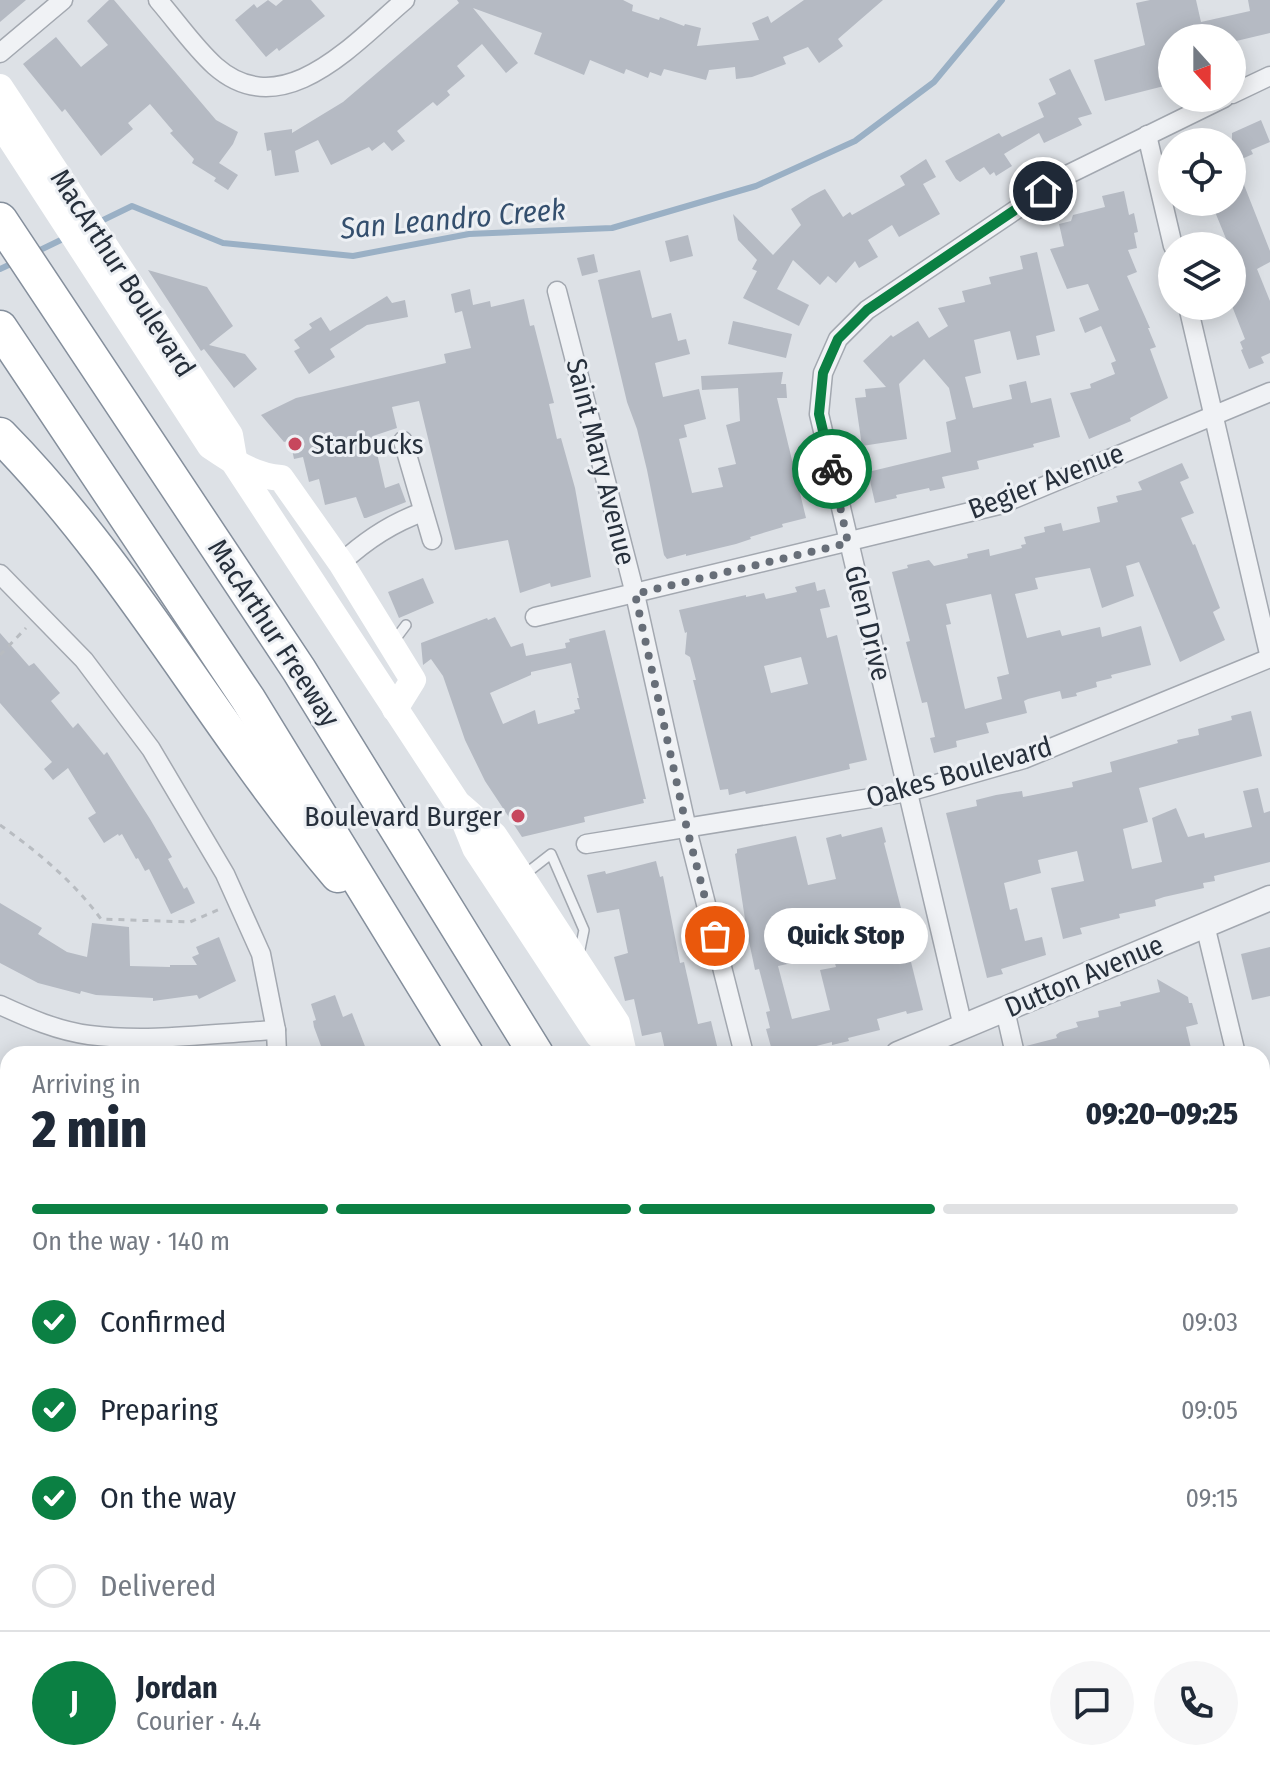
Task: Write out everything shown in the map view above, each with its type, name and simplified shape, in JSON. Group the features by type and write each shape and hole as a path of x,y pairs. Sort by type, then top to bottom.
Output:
{"highway":[{"name":"MacArthur Freeway","path":"0,220 299,670 531,1046"},
{"name":"MacArthur Freeway","path":"1,329 248,699 461,1046"},
{"path":"0,435 45,481 82,527 135,596 292,821 409,959"},
{"path":"0,465 82,527"},
{"path":"461,930 548,1046"}],"main road":[{"name":"MacArthur Boulevard","path":"0,87 63,201 126,296 230,435 235,464 456,801 475,848 598,1035 614,1046"},
{"name":"MacArthur Boulevard","path":"0,123 63,201"},
{"path":"235,464 269,477 281,478 341,563 399,634 413,680 395,709"},
{"name":"MacArthur Boulevard","path":"456,801 494,835 617,1023 622,1046"}],"street":[{"path":"0,53 63,0"},
{"path":"158,0 204,55 228,76 261,86 279,87 312,75 405,0"},
{"path":"1246,87 1270,76"},
{"name":"Glen Drive","path":"963,1027 819,414 823,373 838,339 867,310 1069,174 1195,112"},
{"path":"1147,135 1170,232"},
{"name":"Saint Mary Avenue","path":"557,291 635,594 687,829 742,1046"},
{"path":"1191,320 1270,658"},
{"name":"Begier Avenue","path":"535,617 999,505 1270,392"},
{"path":"403,441 432,540"},
{"path":"341,563 369,538 402,519 423,512"},
{"path":"0,574 84,660 151,749 225,874 261,954 277,1046"},
{"name":"Oakes Boulevard","path":"586,844 908,792 1024,759 1270,658"},
{"name":"Dutton Avenue","path":"917,1046 1270,898"},
{"path":"1205,925 1234,1046"},
{"path":"0,1005 36,1021 86,1035 141,1038 276,1030"},
{"path":"1005,1010 1013,1046"}],"lane":[{"path":"522,877 551,854 584,930 577,962"}],"path":[{"path":"0,655 40,613"},
{"path":"0,825 33,848 60,873 101,919 190,922 237,902"}],"building":[{"path":"0,0 26,0 0,22"},
{"path":"109,0 114,0 216,120 238,132 219,163 238,175 228,190 214,181 216,178 192,163 194,159 170,133 173,131 150,104 128,123 133,129 101,156 65,109 62,112 23,64 56,37 81,67 108,45 87,21"},
{"path":"268,0 276,6 283,0 311,0 325,16 279,51 277,48 266,57 235,20 254,4 257,8"},
{"path":"457,0 623,0 633,5 632,11 701,28 697,46 759,40 752,23 768,16 771,23 804,0 883,0 838,39 843,46 819,63 808,47 783,57 786,64 752,77 736,79 735,67 709,70 706,80 664,69 661,76 650,72 648,78 626,69 624,74 590,60 584,75 534,54 542,33 473,8 518,63 506,73 482,44 457,66 465,76 447,91 450,95 437,106 433,102 397,131 405,141 392,151 384,142 372,151 369,147 331,165 318,140 295,151 299,172 275,176 271,150 267,151 264,133 292,129 292,133 343,102 459,3"},
{"path":"1196,0 1201,22 1250,11 1248,0 1270,0 1270,33 1246,39 1246,24 1158,24 1158,88 1105,101 1094,60 1145,45 1136,3"},
{"path":"1070,69 1092,114 1078,118 1082,125 1044,143 1039,133 1004,154 1012,166 996,176 994,172 990,175 984,167 960,182 956,179 945,161 999,133 1002,137 1044,117 1038,103 1056,94 1049,79"},
{"path":"1261,120 1270,142 1251,150 1253,154 1246,157 1246,128 1243,128"},
{"path":"926,159 936,177 923,184 940,214 899,237 892,225 868,240 878,257 859,268 855,261 836,283 828,276 820,285 793,260 777,289 809,305 799,326 743,298 757,271 752,269 757,260 738,240 733,214 773,255 801,225 791,209 811,196 825,189 843,217 850,212 852,215 905,185 900,176"},
{"path":"1246,190 1270,251 1270,262 1257,269 1270,301 1270,353 1261,357 1264,363 1249,369 1241,350 1240,342 1245,339 1238,320 1246,320 1246,232 1223,232 1217,216 1246,216"},
{"path":"1124,191 1129,215 1134,213 1138,232 1134,233 1137,248 1128,250 1137,272 1127,276 1150,328 1156,347 1150,349 1168,398 1130,418 1131,421 1089,439 1070,393 1091,388 1090,384 1115,374 1111,363 1116,361 1101,326 1085,333 1079,318 1099,310 1088,284 1067,289 1050,249 1064,246 1059,224 1071,221 1073,215 1105,207 1102,196"},
{"path":"688,235 693,256 670,262 665,241"},
{"path":"1037,252 1055,331 1036,336 1040,355 1017,360 1010,331 974,340 981,373 965,377 973,408 1012,399 1009,385 1026,381 1031,403 1051,398 1060,437 977,461 979,469 942,477 945,488 896,495 897,498 875,503 868,472 951,452 946,422 956,419 949,388 924,359 899,384 907,439 862,446 855,398 866,397 865,389 886,387 863,361 891,335 893,337 918,321 929,338 948,326 938,308 965,302 962,291 991,284 989,277 1023,269 1020,256"},
{"path":"594,254 598,272 582,276 577,258"},
{"path":"148,270 207,287 233,326 209,345 245,354 257,369 234,388 204,349 201,351"},
{"path":"640,270 652,318 671,313 678,341 686,339 690,354 655,363 663,397 699,389 706,419 684,425 687,437 679,439 692,493 723,487 718,468 736,464 726,425 740,421 738,388 702,390 701,376 783,372 781,384 786,384 787,398 777,398 806,518 782,524 783,527 736,544 667,559 664,555 647,470 598,280"},
{"path":"470,289 473,305 490,301 491,307 524,299 530,326 534,325 554,403 549,404 557,439 561,438 575,488 591,577 551,587 550,583 520,593 508,540 455,550 419,401 392,407 397,428 373,436 385,488 399,483 406,502 366,518 356,497 325,505 319,479 309,482 303,457 294,459 290,440 284,442 261,415 296,398 446,363 444,354 471,348 462,311 455,313 451,294"},
{"path":"387,296 392,303 405,300 408,317 367,325 330,349 335,357 309,374 294,351 300,348 294,340 312,328 309,324 321,317 330,331"},
{"path":"733,321 792,334 786,358 728,344"},
{"path":"1182,463 1189,478 1180,482 1194,513 1181,518 1195,544 1220,608 1213,612 1225,640 1180,662 1139,562 1126,566 1134,596 1102,608 1090,568 1035,578 1038,589 1015,594 1027,638 1060,630 1062,636 1100,627 1102,637 1141,626 1151,665 1111,675 1112,678 1096,682 1097,687 1076,693 1077,696 1062,699 1060,691 1028,699 1024,701 1027,713 986,723 989,733 956,741 957,747 934,753 930,738 935,737 927,702 922,703 892,572 929,560 934,566 989,549 990,556 1022,548 1021,545 1026,544 1024,537 1045,532 1044,527 1061,523 1063,531 1100,522 1097,507 1118,502 1116,496 1142,490 1138,482","holes":["991,594 1009,674 997,677 1002,699 965,709 946,625 951,624 946,604"]},
{"path":"423,578 434,603 399,618 388,592"},
{"path":"815,582 817,591 825,589 830,607 820,609 827,638 837,635 867,760 849,764 850,769 746,794 745,791 729,795 728,789 720,790 693,680 696,680 690,657 685,654 687,632 679,610 746,595 764,593 766,599 797,592 795,587","holes":["801,657 808,684 771,693 764,666"]},
{"path":"495,617 511,647 523,643 526,656 566,648 565,643 570,642 569,639 605,630 646,799 643,799 644,803 584,817 585,822 522,837 485,781 465,740 443,676 431,659 423,665 421,643","holes":["571,663 580,709 574,710 575,713 538,724 535,710 503,724 490,693 531,675 531,672"]},
{"path":"0,633 29,666 34,663 60,693 51,701 73,728 78,723 104,755 107,752 150,819 172,857 168,859 184,889 187,887 195,903 171,914 149,869 145,871 122,834 104,843 88,818 96,813 68,768 53,780 44,769 52,762 0,703"},
{"path":"1251,711 1262,756 1139,788 1148,822 1123,829 1132,869 1162,862 1152,818 1176,808 1188,837 1204,833 1205,838 1252,827 1243,791 1258,788 1264,813 1270,811 1270,862 1214,876 1215,881 1203,883 1204,888 1155,900 1156,906 1119,914 1120,918 1080,928 1082,934 1063,939 1051,888 1084,881 1077,851 1038,860 1041,873 1004,883 1010,910 1017,908 1025,941 1042,937 1046,955 1001,969 1003,974 987,978 946,813 977,806 976,800 996,795 1022,791 1023,797 1073,787 1072,782 1112,772 1110,762 1178,743 1177,740 1199,735 1198,729 1232,720 1231,716"},
{"path":"882,827 923,1010 877,1019 880,1030 848,1038 849,1041 832,1045 832,1042 816,1046 771,1046 766,1029 770,1028 766,1012 770,1011 759,969 755,970 735,854 737,849 796,836 808,885 836,879 826,838 841,834 842,837","holes":["826,931 836,967 820,970 830,1010 792,1019 778,966 797,962 792,937"]},
{"path":"656,861 660,877 663,876 680,963 684,962 698,1024 711,1021 717,1046 664,1046 661,1032 642,1036 634,999 625,1001 614,957 628,953 619,909 597,913 587,875 605,871 606,874"},
{"path":"0,903 42,928 38,934 67,952 87,957 92,923 129,927 130,966 197,965 192,957 199,954 196,947 219,937 236,981 199,999 197,995 153,1001 153,998 96,995 81,991 80,994 38,983 0,963"},
{"path":"1270,947 1270,996 1252,1000 1241,954"},
{"path":"1157,979 1188,997 1189,1003 1192,1003 1198,1024 1186,1027 1191,1046 1026,1046 1057,1038 1060,1032 1078,1027 1076,1022 1099,1017 1098,1011 1121,1006 1120,1002 1160,992"},
{"path":"335,995 343,1017 352,1013 365,1046 321,1046 314,1027 313,1021 316,1020 311,1004"}],"waterway":[{"name":"San Leandro Creek","path":"97,223 132,206 223,243 353,256 469,234 612,228 756,186 855,141 934,82 1002,0"},
{"name":"San Leandro Creek","path":"36,252 65,238"},
{"name":"San Leandro Creek","path":"0,269 15,262"}],"way so far":[{"path":"715,936 687,829 635,594 848,543 832,469"}],"place":[{"name":"Starbucks","path":"295,444"},
{"name":"Boulevard Burger","path":"518,816"},
{"name":"Quick Stop","path":"715,936"}],"route":[{"path":"832,469 819,414 823,373 838,339 867,310 1043,191"}]}
